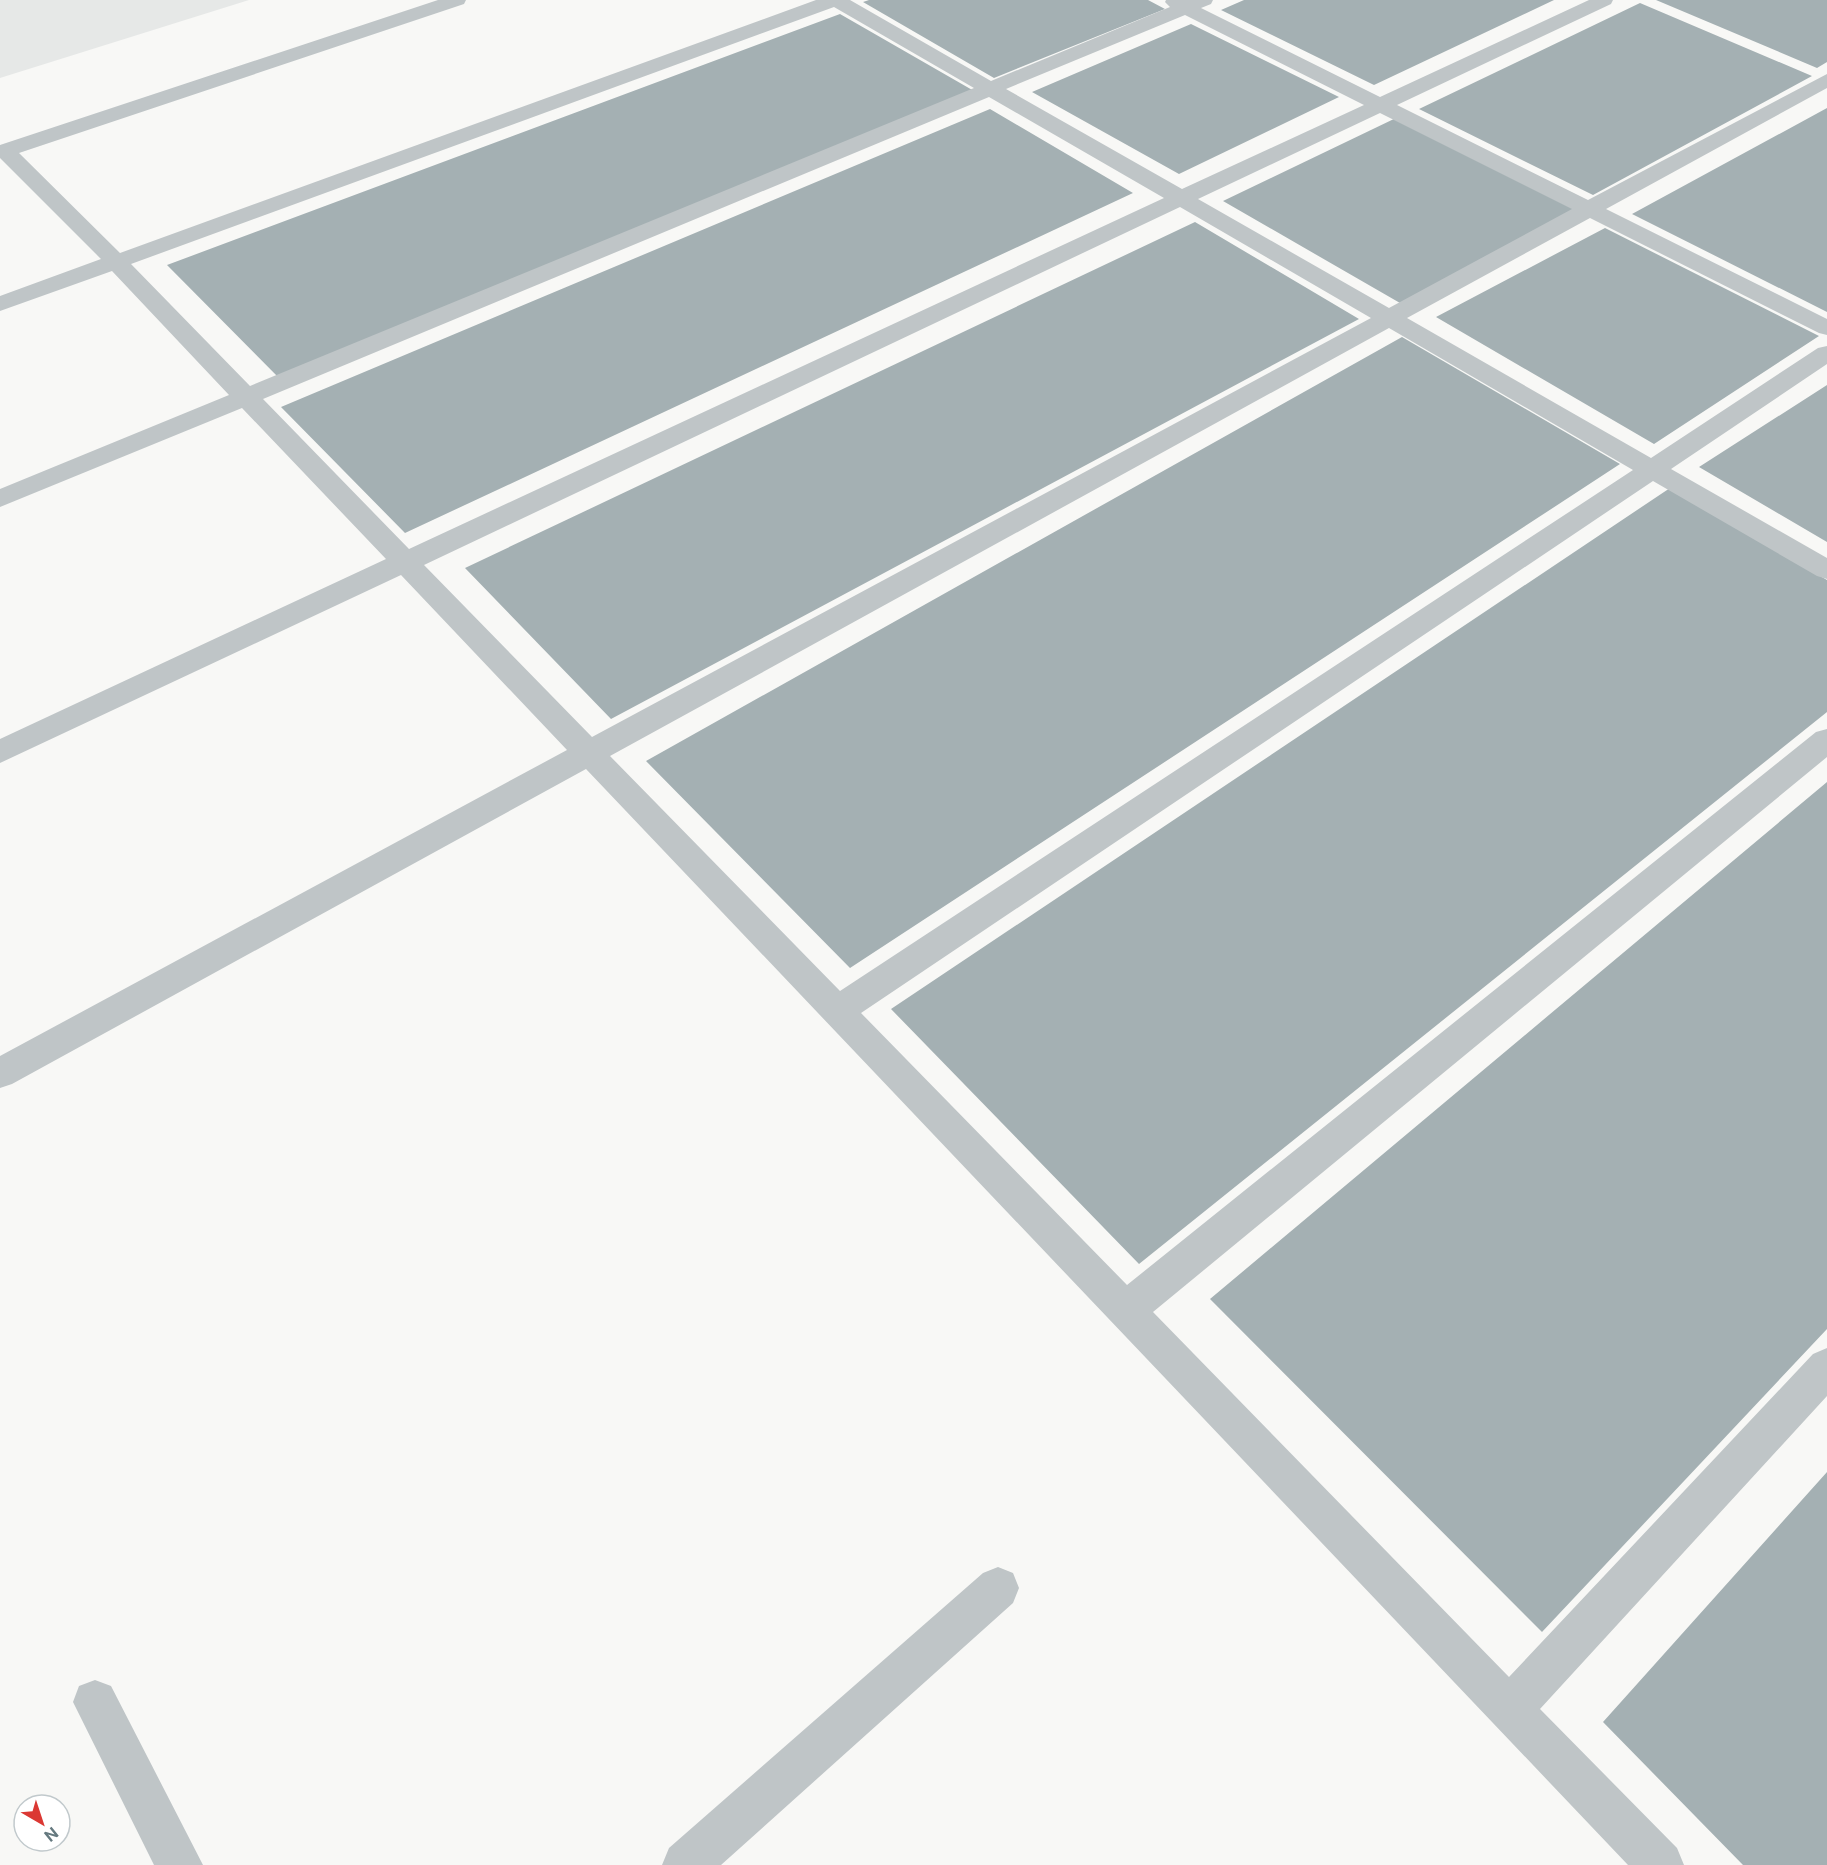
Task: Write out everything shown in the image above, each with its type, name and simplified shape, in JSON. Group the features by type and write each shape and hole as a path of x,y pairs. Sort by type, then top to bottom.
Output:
{"street":[{"path":"457,0 2,151 116,262 1660,1865"},
{"path":"0,304 835,0 1827,570"},
{"path":"0,752 1604,0"},
{"path":"0,499 990,89 1186,2 1380,105 1827,328"},
{"path":"0,1073 1827,80"},
{"path":"837,1011 1653,470 1827,352"},
{"path":"1126,1310 1827,740"},
{"path":"1510,1709 1827,1367"},
{"path":"687,1865 998,1588"},
{"path":"94,1702 179,1865"}],"shaded area":[{"path":"0,0 249,0 0,78"}],"building":[{"path":"869,0 1148,0 1165,9 994,78 863,2"},
{"path":"1244,0 1554,0 1374,85 1221,10"},
{"path":"1656,0 1827,0 1827,62 1817,68"},
{"path":"1640,3 1812,76 1593,195 1419,109"},
{"path":"840,14 974,91 279,378 167,265"},
{"path":"1191,24 1339,97 1179,174 1032,92"},
{"path":"1827,108 1827,312 1632,214"},
{"path":"990,109 1133,193 405,533 281,407"},
{"path":"1398,117 1577,208 1400,303 1223,201"},
{"path":"1195,222 1359,319 611,719 465,568"},
{"path":"1605,228 1819,336 1654,444 1436,317"},
{"path":"1402,337 1620,464 850,968 646,761"},
{"path":"1827,385 1827,542 1699,467"},
{"path":"1670,488 1827,580 1827,712 1139,1264 891,1009"},
{"path":"1827,782 1827,1329 1542,1632 1210,1299"},
{"path":"1827,1472 1827,1865 1743,1865 1603,1722"}]}
